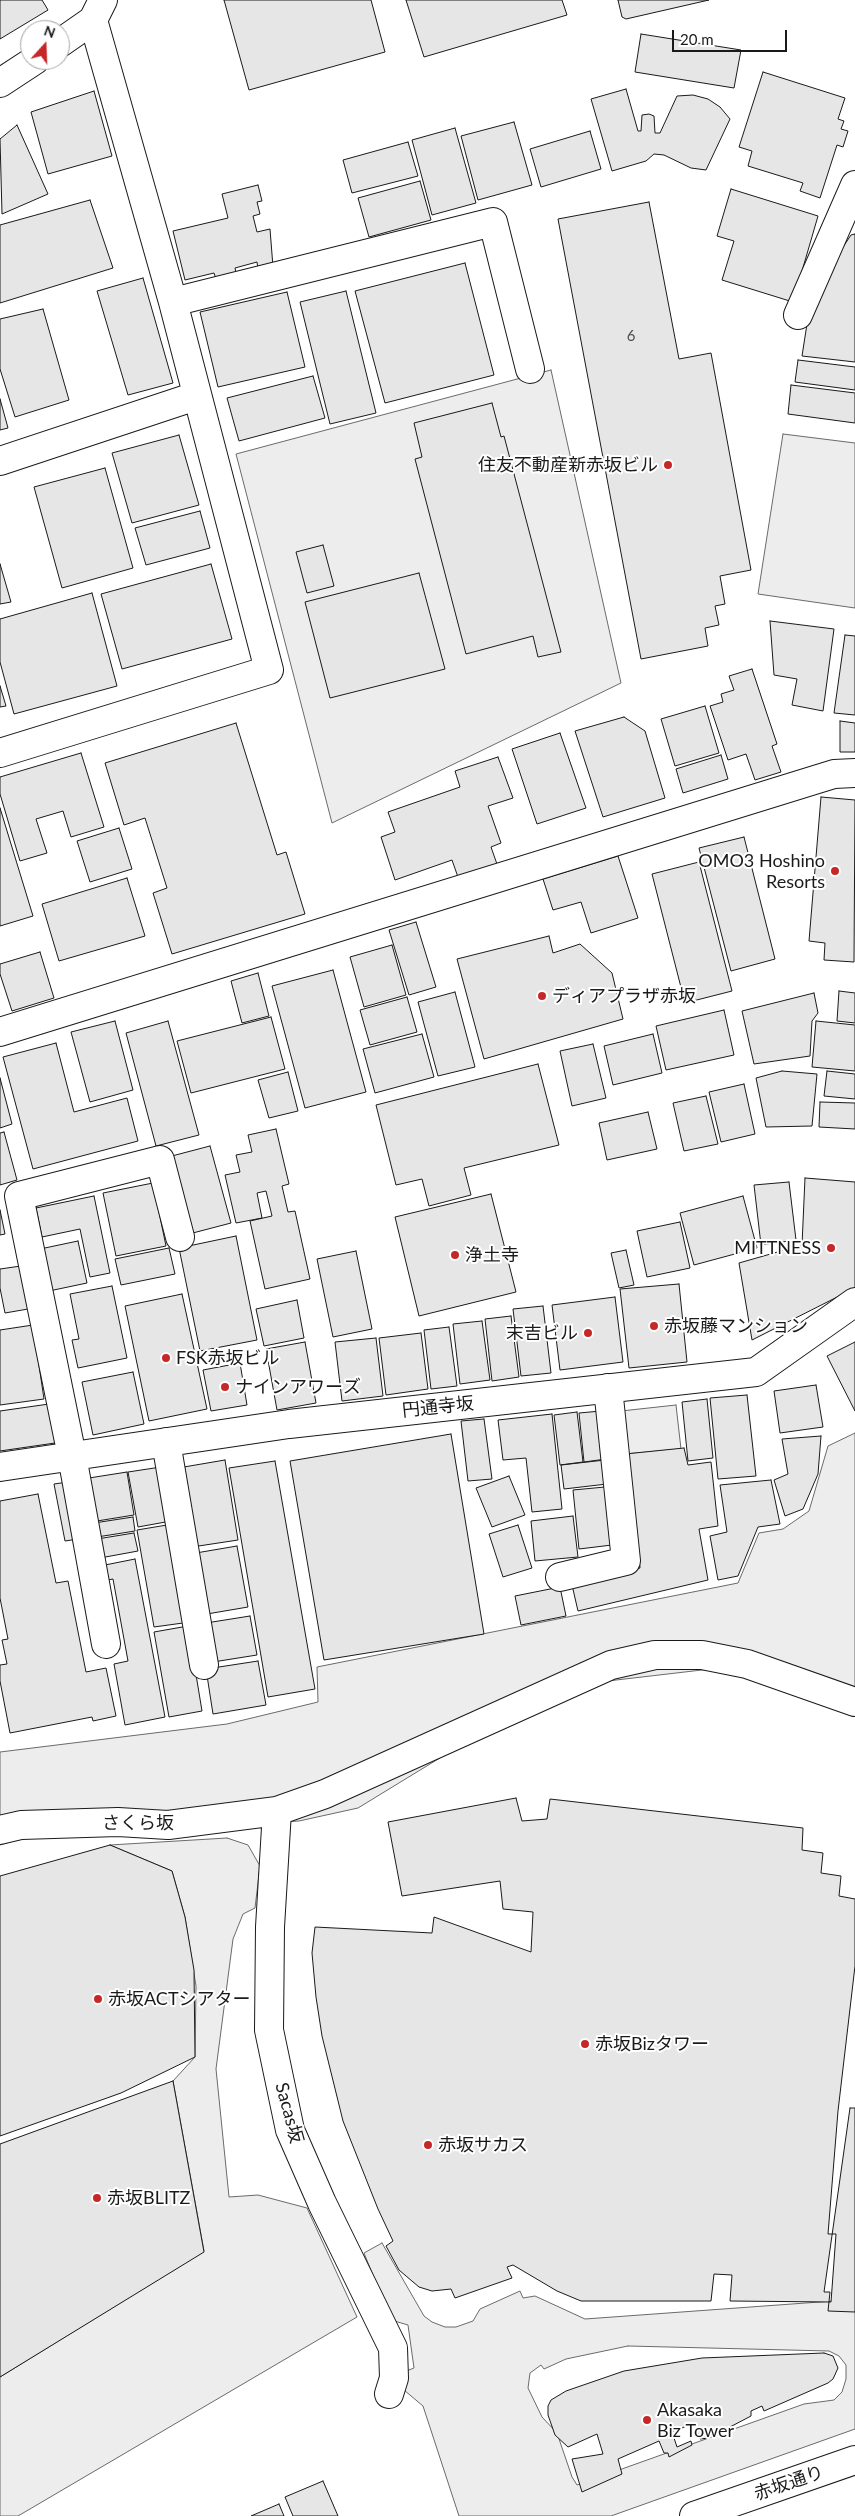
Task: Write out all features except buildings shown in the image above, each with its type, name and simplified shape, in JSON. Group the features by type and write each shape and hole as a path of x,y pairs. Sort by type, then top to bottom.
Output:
{"street":[{"path":"0,753 268,670 98,10 70,34"},
{"path":"0,84 20,70"},
{"path":"798,315 855,185"},
{"path":"173,302 494,222 530,369"},
{"path":"0,461 196,396"},
{"path":"0,1032 834,774 855,773"},
{"path":"106,1644 72,1456 19,1196 160,1160 180,1237"},
{"name":"円通寺坂","path":"0,1466 289,1424 756,1372 855,1302"},
{"path":"560,1577 626,1561 608,1388"},
{"path":"166,1442 204,1665"},
{"name":"さくら坂","path":"0,1830 21,1825 118,1822 168,1825 277,1811 325,1794 611,1664 655,1655 702,1655 747,1664 855,1702"},
{"name":"Sacas坂","path":"277,1811 270,1926 269,2030 290,2130 322,2203 393,2348 394,2378 389,2394"},
{"name":"赤坂通り","path":"694,2516 855,2460"}],"shaded area":[{"path":"551,370 621,683 332,823 236,454"},
{"path":"783,434 855,443 855,608 758,594"},
{"path":"676,1405 681,1449 625,1454 621,1411"},
{"path":"855,1433 855,1713 719,1668 582,1684 466,1742 358,1808 299,1821 32,1835 0,1845 0,1752 227,1724 318,1702 317,1667 738,1583 759,1533 783,1529 809,1511 828,1446"},
{"path":"227,1838 248,1845 260,1866 255,1908 243,1914 233,1939 216,2069 229,2197 258,2195 307,2208 357,2317 18,2516 0,2516 0,2377 204,2251 173,2081 195,2057 196,1986 185,1917 172,1871 110,1845"},
{"path":"382,2243 424,2316 432,2322 445,2327 456,2327 473,2321 480,2309 520,2291 523,2298 535,2296 585,2319 847,2300 855,2264 855,2429 611,2516 459,2516 423,2406 404,2390 396,2375 414,2368 408,2325 391,2320 364,2253","holes":["628,2346 829,2351 839,2356 846,2365 846,2379 842,2392 834,2400 804,2404 577,2485 572,2477 557,2433 542,2417 528,2388 530,2373 541,2365 544,2369 566,2359"]}],"place":[{"name":"住友不動産新赤坂ビル","path":"668,465"},
{"name":"OMO3 Hoshino Resorts","path":"835,871"},
{"name":"ディアプラザ赤坂","path":"542,996"},
{"name":"MITTNESS","path":"831,1248"},
{"name":"浄土寺","path":"455,1255"},
{"name":"赤坂藤マンション","path":"654,1326"},
{"name":"末吉ビル","path":"588,1333"},
{"name":"FSK赤坂ビル","path":"166,1358"},
{"name":"ナインアワーズ","path":"225,1387"},
{"name":"赤坂ACTシアター","path":"98,1999"},
{"name":"赤坂Bizタワー","path":"585,2044"},
{"name":"赤坂サカス","path":"428,2145"},
{"name":"赤坂BLITZ","path":"97,2198"},
{"name":"Akasaka Biz Tower","path":"647,2420"}]}
